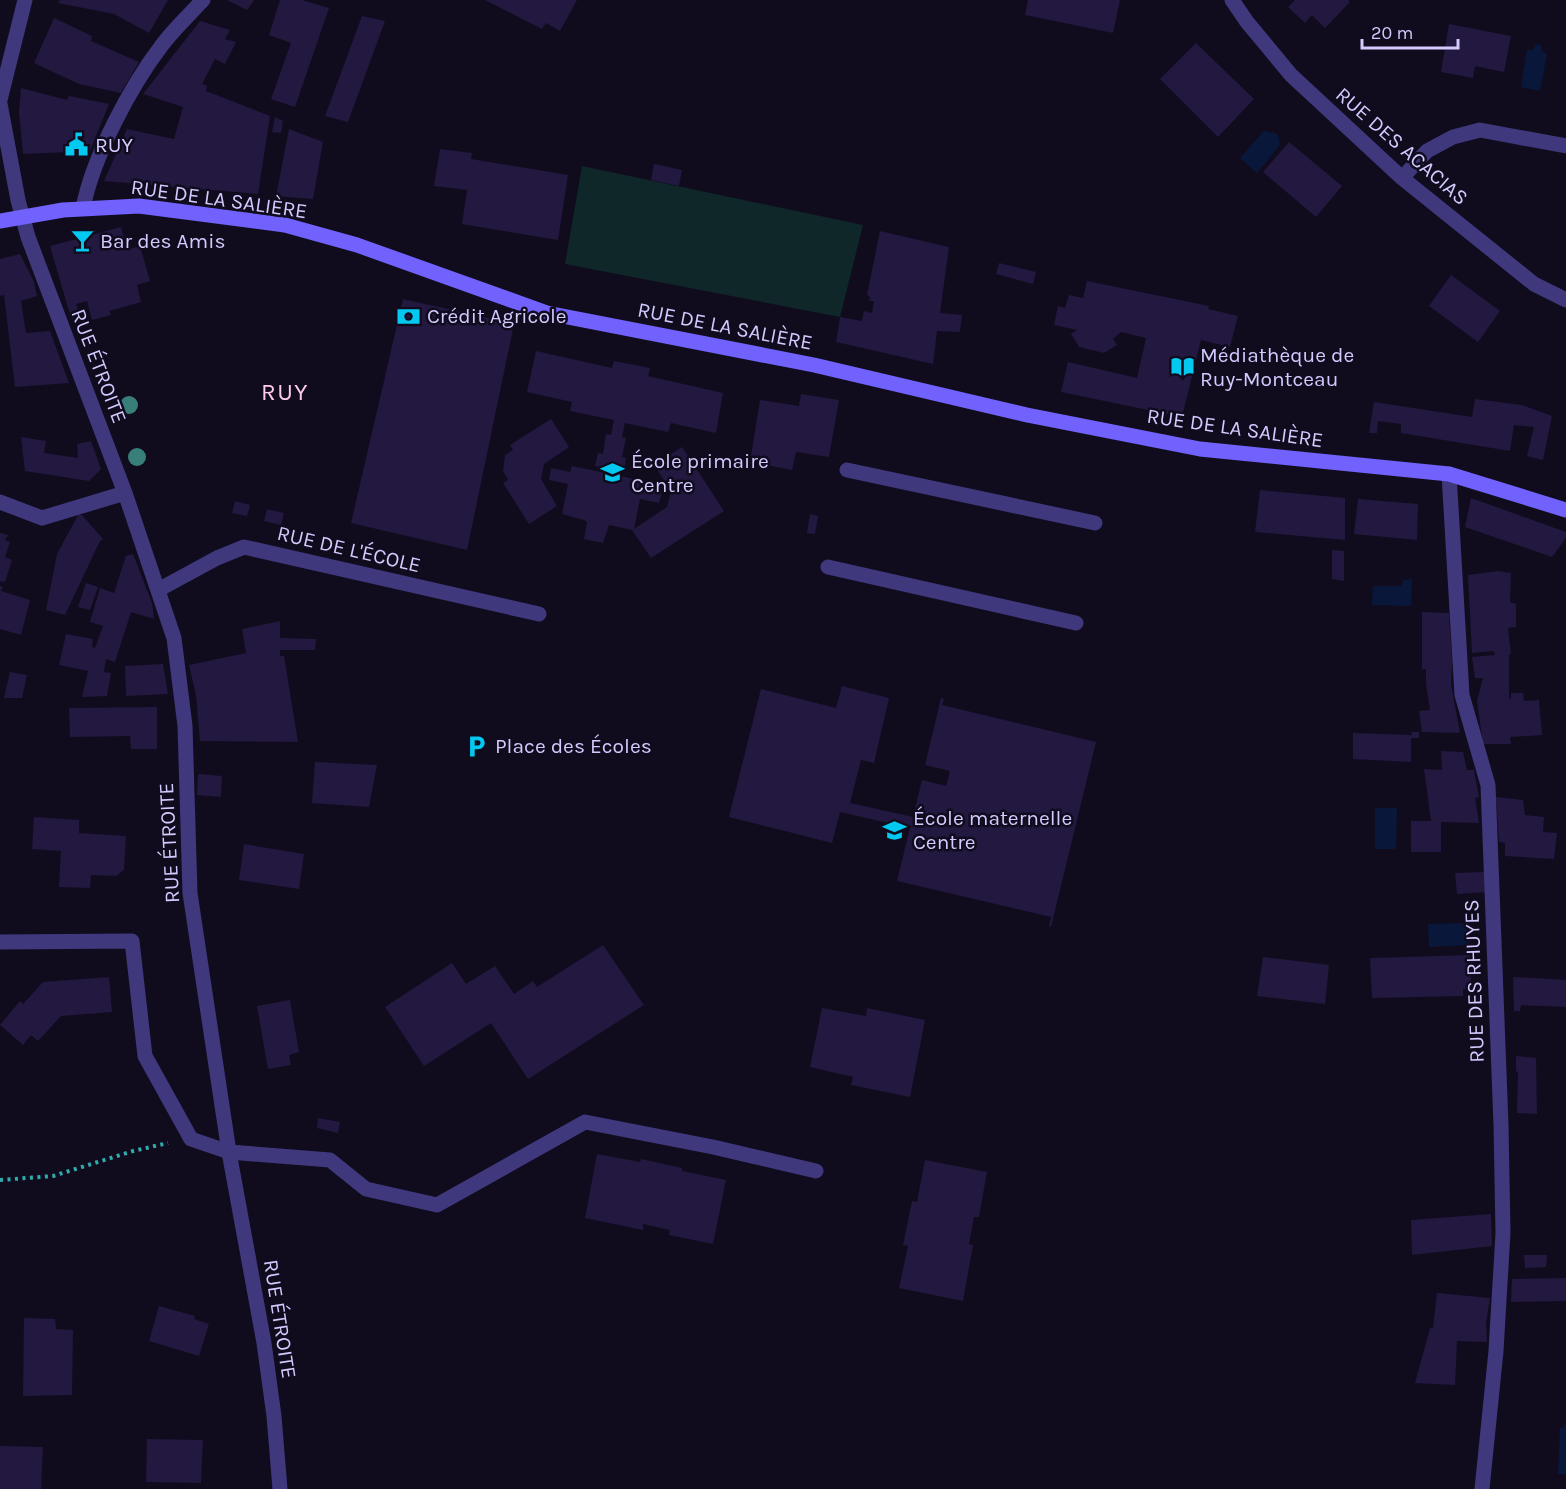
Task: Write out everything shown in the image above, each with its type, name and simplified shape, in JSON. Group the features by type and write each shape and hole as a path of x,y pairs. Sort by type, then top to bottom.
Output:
{"main road":[{"name":"RUE DE LA SALIÈRE","path":"0,221 83,208 139,206 285,225 357,245 547,313 814,365 1027,414 1200,449 1449,474 1566,510"}],"street":[{"path":"83,208 88,185 111,130 132,92 162,45 202,0"},
{"name":"RUE DES ACACIAS","path":"1232,0 1247,22 1291,75 1402,178 1534,284 1566,300"},
{"path":"0,102 22,1"},
{"name":"RUE ÉTROITE","path":"0,102 28,237 125,494 174,638 186,726 190,893 229,1152 264,1343 274,1416 280,1489"},
{"path":"1402,178 1427,151 1453,137 1480,130 1566,146"},
{"path":"847,470 1095,524"},
{"name":"RUE DES RHUYES","path":"1449,474 1462,694 1488,785 1501,1125 1503,1233 1496,1351 1482,1489"},
{"path":"0,502 42,518 125,494"},
{"name":"RUE DE L'ÉCOLE","path":"158,590 244,547 539,614"},
{"path":"828,567 1076,623"},
{"path":"0,942 132,941 145,1056 191,1139 229,1152 330,1160 366,1189 437,1204 585,1122 816,1172"}],"path":[{"path":"0,1180 53,1176 133,1151 191,1139"}],"green space":[{"path":"582,166 863,225 840,317 565,264"}],"water":[{"path":"1540,44 1543,52 1547,54 1540,91 1521,87 1527,49 1533,50 1535,45"},
{"path":"1264,131 1278,135 1280,145 1257,173 1240,158"},
{"path":"1412,579 1411,606 1372,605 1373,586 1401,586 1404,580"},
{"path":"1375,808 1397,808 1396,849 1375,849"},
{"path":"1469,923 1470,945 1429,947 1428,924"},
{"path":"1566,1423 1566,1474 1558,1474 1560,1428 1563,1428"}],"building":[{"path":"60,0 168,0 149,33 114,14 58,3"},
{"path":"227,0 254,0 247,10"},
{"path":"280,0 302,0 329,8 295,107 271,99 291,43 269,35"},
{"path":"485,0 577,0 560,31 546,23 542,29"},
{"path":"1028,0 1120,0 1113,33 1025,15"},
{"path":"1295,0 1348,0 1350,2 1325,28 1312,15 1305,23 1288,7"},
{"path":"362,16 385,21 348,122 325,116"},
{"path":"54,18 92,36 91,41 139,62 121,93 79,84 34,63"},
{"path":"200,21 230,30 225,39 236,42 225,64 215,59 202,84 207,86 206,91 270,116 258,194 104,181 127,129 174,139 183,107 143,94"},
{"path":"1449,24 1511,36 1504,72 1475,66 1473,78 1441,72"},
{"path":"1196,43 1254,99 1218,137 1160,79"},
{"path":"21,88 67,100 69,96 109,104 90,151 23,154 19,112"},
{"path":"275,117 283,121 281,133 272,132"},
{"path":"289,129 323,142 313,199 276,196"},
{"path":"1289,142 1342,186 1316,217 1263,172"},
{"path":"440,149 472,153 471,159 568,175 558,240 462,224 467,190 434,186"},
{"path":"654,164 682,170 679,186 651,180"},
{"path":"121,227 127,250 140,246 150,281 137,285 141,302 109,311 111,315 92,320 87,301 76,304 83,322 75,325 50,246"},
{"path":"880,231 949,247 940,313 962,315 960,332 937,331 933,364 836,342 840,317 862,321 864,311 872,313 874,301 869,301 870,296 867,295"},
{"path":"20,254 34,282 37,296 21,301 26,333 50,331 69,383 15,387 4,295 0,296 0,259"},
{"path":"999,263 1036,272 1033,284 996,274"},
{"path":"1451,275 1500,311 1478,342 1429,306"},
{"path":"1087,281 1209,306 1208,309 1238,316 1230,347 1201,340 1182,417 1061,392 1068,362 1137,378 1146,338 1121,332 1113,339 1117,345 1104,353 1079,347 1071,334 1077,330 1054,325 1058,306 1065,308 1069,295 1083,298"},
{"path":"403,299 514,324 467,550 351,523"},
{"path":"536,351 612,368 614,361 650,368 648,376 723,393 716,433 671,423 668,432 625,423 622,437 626,438 622,457 626,458 624,472 595,466 598,453 603,454 606,434 611,435 614,420 570,411 572,402 527,392"},
{"path":"801,394 839,400 829,457 796,452 792,470 750,462 760,400 799,406"},
{"path":"1475,399 1522,405 1552,416 1543,460 1527,456 1534,427 1514,425 1510,451 1401,433 1401,424 1378,421 1377,433 1369,433 1374,402 1472,417"},
{"path":"551,419 569,447 544,464 541,479 557,506 529,524 503,483 508,480 503,471 505,455 513,450 510,445"},
{"path":"21,437 46,441 44,453 78,458 77,444 91,441 101,469 89,481 25,471"},
{"path":"682,447 724,511 651,558 632,530 609,525 603,543 584,539 587,522 562,514 568,484 549,480 551,468 570,472 572,466 644,481 642,487 662,492 659,503 640,499 634,529 667,507 671,491 654,465"},
{"path":"1260,490 1345,498 1345,540 1255,532"},
{"path":"1471,498 1566,532 1566,538 1552,557 1465,527"},
{"path":"1358,499 1418,504 1417,540 1354,534"},
{"path":"235,501 250,505 247,516 232,513"},
{"path":"267,509 284,513 281,525 264,521"},
{"path":"810,514 818,516 815,534 807,533"},
{"path":"78,515 82,515 103,539 65,615 46,610 57,554"},
{"path":"0,533 8,535 5,540 10,542 5,557 12,560 5,582 0,581"},
{"path":"1332,550 1344,551 1344,581 1332,579"},
{"path":"133,554 152,603 154,619 131,612 115,662 106,659 104,672 111,673 107,696 82,697 88,671 59,665 66,634 93,639 92,647 95,648 103,626 90,622 100,588 114,593 126,556"},
{"path":"1498,571 1511,573 1510,602 1516,604 1516,627 1508,628 1511,654 1509,655 1509,699 1511,699 1511,693 1523,693 1524,701 1539,700 1542,735 1510,737 1511,744 1483,744 1477,701 1483,678 1475,678 1472,657 1495,655 1494,651 1472,653 1468,575"},
{"path":"86,583 98,587 90,610 78,607"},
{"path":"0,586 3,587 1,591 30,600 21,635 0,629"},
{"path":"1422,612 1449,613 1451,684 1460,733 1422,732 1419,711 1430,710 1426,669 1422,669"},
{"path":"280,621 280,638 316,639 315,650 280,650 280,656 284,656 298,742 200,741 196,695 189,665 246,653 242,629"},
{"path":"163,664 168,694 126,696 125,666"},
{"path":"10,672 27,675 22,698 4,698"},
{"path":"842,686 889,698 874,763 861,760 850,803 913,817 922,780 946,786 950,771 925,765 941,698 944,699 942,705 1096,742 1051,927 1049,926 1051,917 897,881 910,828 840,812 832,843 729,817 761,689 836,708"},
{"path":"157,707 157,749 131,749 130,736 70,737 69,708"},
{"path":"1411,732 1419,732 1419,738 1411,738 1411,762 1353,759 1353,733 1412,735"},
{"path":"1441,751 1463,752 1467,770 1474,770 1479,797 1475,798 1479,823 1441,822 1441,852 1411,852 1411,821 1431,821 1424,769 1442,770"},
{"path":"315,762 377,765 369,807 312,803"},
{"path":"198,774 222,776 221,797 197,795"},
{"path":"1496,797 1523,800 1525,815 1544,817 1543,832 1557,833 1554,859 1505,856 1505,843 1499,842"},
{"path":"34,817 79,820 79,833 126,836 124,870 116,876 91,875 90,888 59,887 61,851 32,849"},
{"path":"244,844 304,854 299,889 239,880"},
{"path":"1485,872 1487,892 1457,894 1455,873"},
{"path":"603,945 644,1005 528,1079 491,1023 424,1066 385,1007 452,963 466,984 495,966 514,994 533,981 537,987"},
{"path":"1470,955 1471,989 1463,989 1463,996 1372,998 1370,958"},
{"path":"1263,957 1329,965 1325,1004 1257,996"},
{"path":"109,977 112,1012 61,1016 38,1041 31,1035 23,1045 0,1025 20,1001 23,1004 43,982"},
{"path":"1513,977 1566,980 1566,1007 1521,1005 1520,1011 1514,1011"},
{"path":"290,1000 299,1052 289,1055 291,1065 268,1069 257,1006"},
{"path":"822,1008 866,1016 867,1008 925,1020 910,1097 851,1085 853,1077 810,1067"},
{"path":"1516,1056 1536,1058 1537,1114 1517,1113"},
{"path":"318,1118 340,1122 338,1133 317,1128"},
{"path":"597,1154 640,1162 641,1159 682,1168 682,1171 726,1180 713,1244 669,1235 670,1230 643,1224 643,1230 585,1218"},
{"path":"925,1160 987,1172 979,1217 974,1217 969,1244 973,1245 963,1301 899,1288 908,1246 903,1245 912,1201 917,1202"},
{"path":"1491,1214 1492,1246 1412,1255 1411,1220"},
{"path":"1524,1255 1547,1255 1546,1267 1525,1268"},
{"path":"1566,1278 1566,1301 1511,1302 1512,1279"},
{"path":"1437,1293 1490,1298 1486,1324 1487,1342 1457,1341 1455,1385 1415,1383 1430,1328 1433,1328"},
{"path":"159,1306 195,1316 194,1319 209,1324 199,1356 149,1341"},
{"path":"24,1318 55,1319 56,1329 73,1330 72,1395 23,1396"},
{"path":"147,1439 203,1440 201,1483 146,1482"},
{"path":"0,1446 43,1447 41,1489 0,1489"}],"place":[{"name":"RUY","path":"77,145"},
{"name":"Bar des Amis","path":"82,241"},
{"name":"Crédit Agricole","path":"409,316"},
{"name":"Médiathèque de Ruy-Montceau","path":"1182,367"},
{"name":"École primaire Centre","path":"613,473"},
{"name":"Place des Écoles","path":"477,746"},
{"name":"École maternelle Centre","path":"895,830"}],"district":[{"name":"RUY","path":"285,392"}]}
